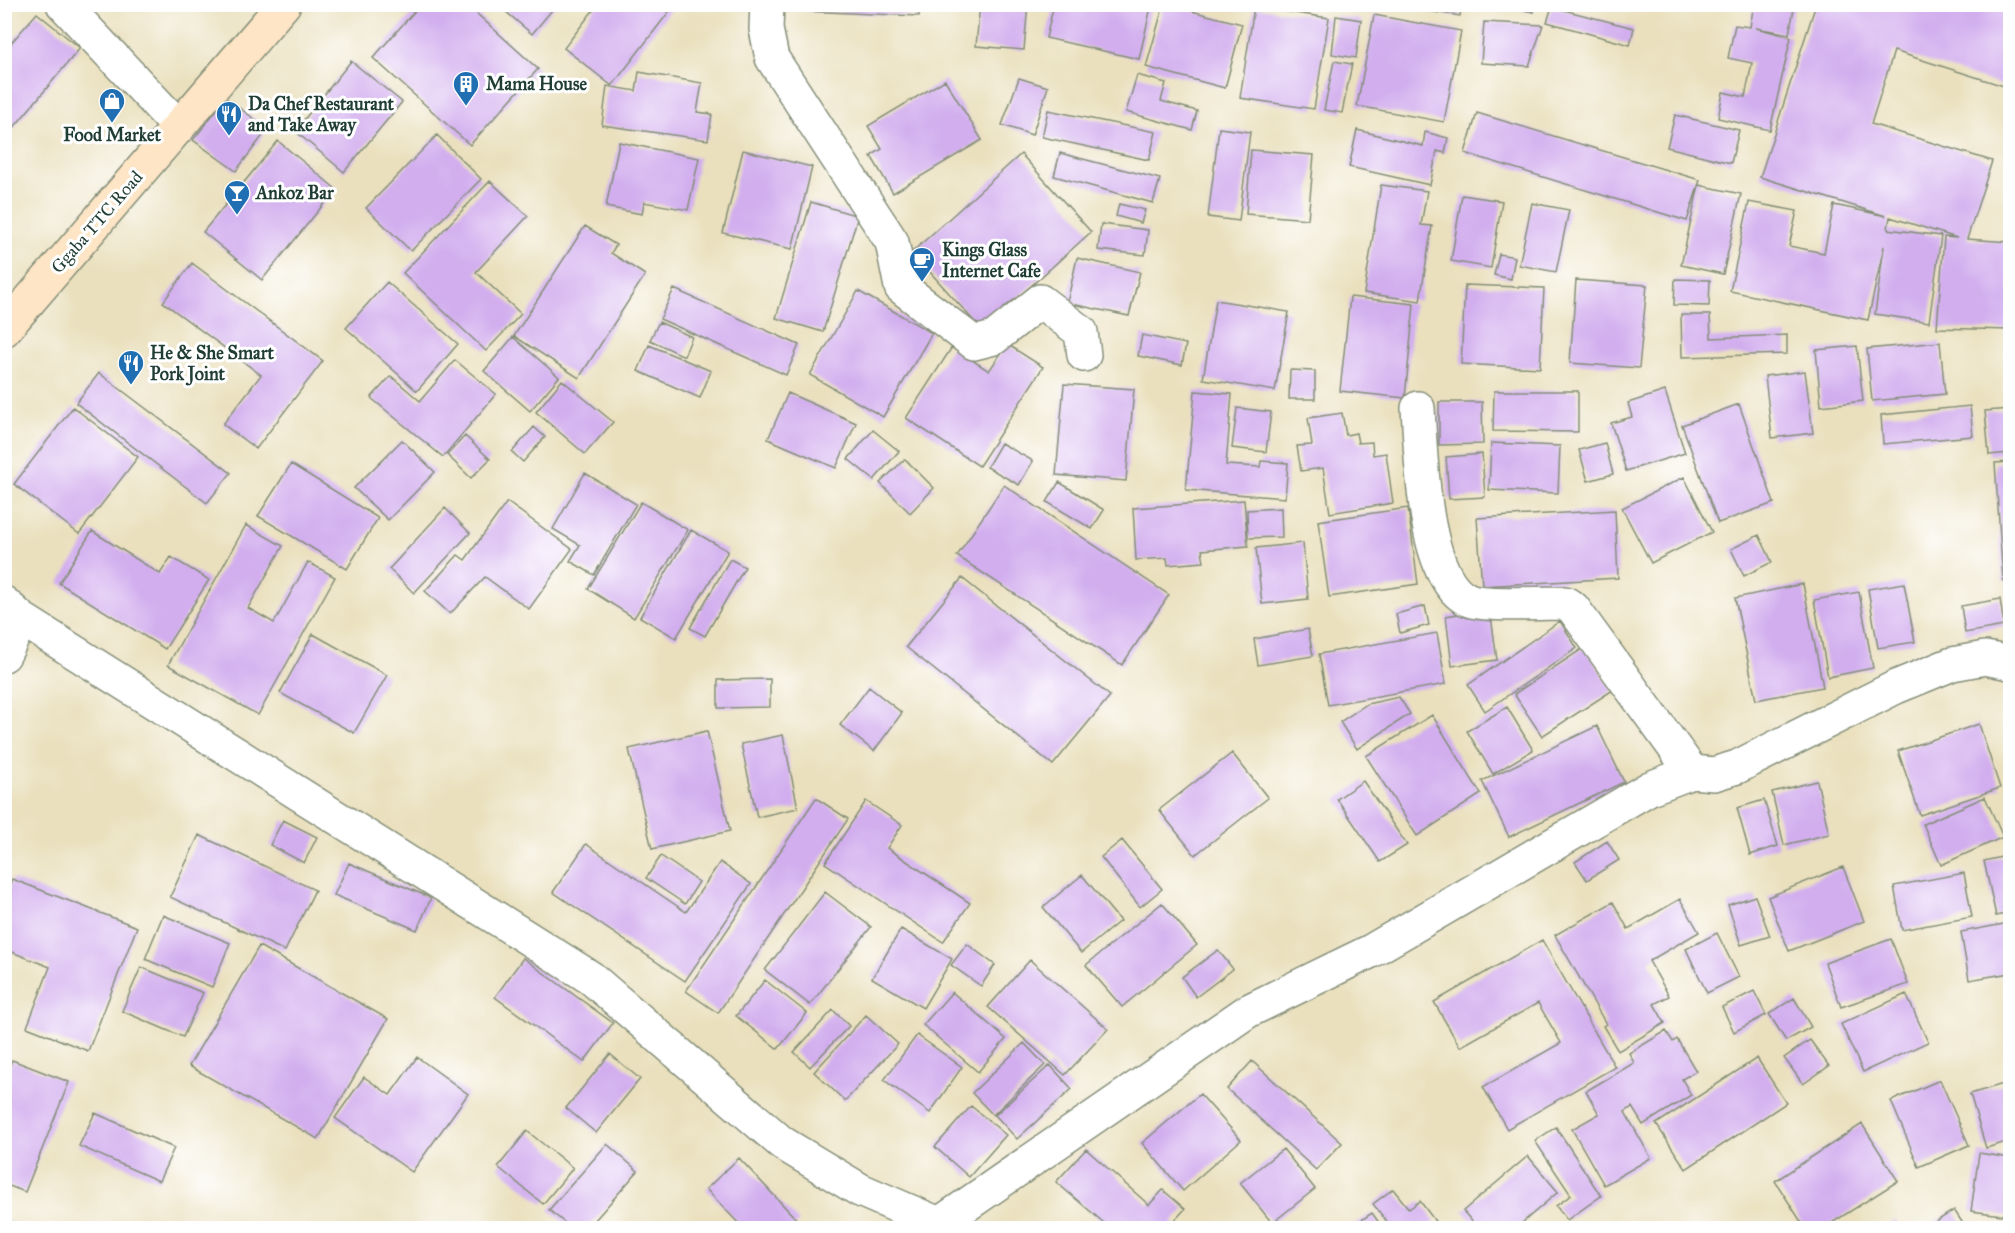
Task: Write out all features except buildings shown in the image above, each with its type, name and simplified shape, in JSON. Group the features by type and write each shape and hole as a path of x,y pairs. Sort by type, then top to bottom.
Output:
{"street":[{"path":"63,4 179,127"},
{"name":"Ggaba TTC Road","path":"4,330 284,4"},
{"path":"767,4 766,29 772,58 892,242 902,287 975,343 994,338 1040,301 1081,332 1084,355"},
{"path":"1418,408 1427,522 1445,577 1456,593 1470,601 1564,603 1573,608 1692,772"},
{"path":"4,655 13,611 591,978 782,1143 860,1190 942,1226 1248,1011 1371,951 1650,788 1692,772 1713,774 1737,767 1896,687 1952,664 1985,658 2010,663"}],"place":[{"name":"Mama House","path":"466,107"},
{"name":"Food Market","path":"112,124"},
{"name":"Da Chef Restaurant and Take Away","path":"229,137"},
{"name":"Ankoz Bar","path":"237,216"},
{"name":"Kings Glass Internet Cafe","path":"922,283"},
{"name":"He & She Smart Pork Joint","path":"131,386"}]}
